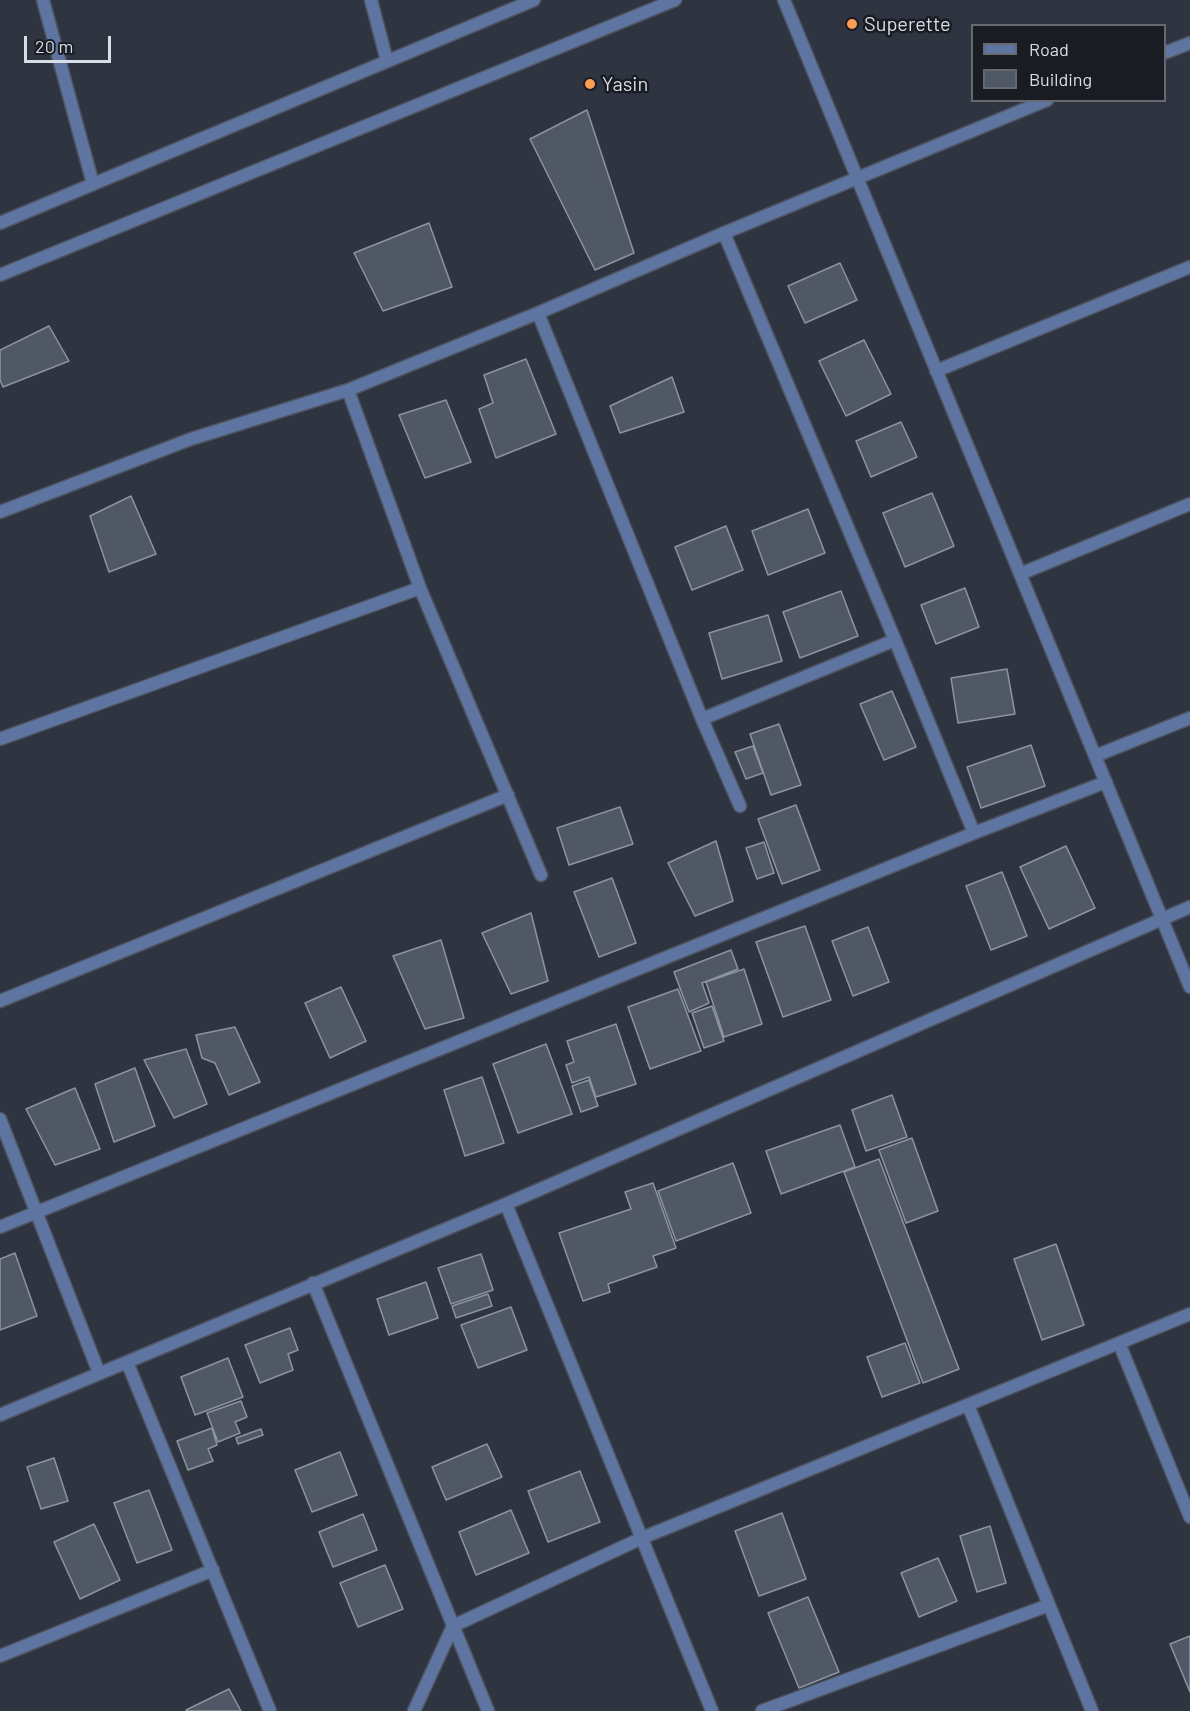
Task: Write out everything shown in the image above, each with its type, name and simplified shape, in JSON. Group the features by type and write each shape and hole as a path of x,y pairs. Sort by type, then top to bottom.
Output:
{"street":[{"path":"43,0 93,184"},
{"path":"371,0 387,61"},
{"path":"0,223 534,0"},
{"path":"0,275 675,0"},
{"path":"784,0 1190,987"},
{"path":"1166,52 1190,43"},
{"path":"0,512 191,439 348,390 1042,102"},
{"path":"724,233 896,640 974,833"},
{"path":"936,371 1190,267"},
{"path":"538,313 702,719 740,806"},
{"path":"348,390 420,588 541,875"},
{"path":"1020,574 1190,504"},
{"path":"0,739 420,588"},
{"path":"702,719 896,640"},
{"path":"1095,756 1190,717"},
{"path":"0,1227 974,833 1106,782"},
{"path":"0,1001 508,795"},
{"path":"0,1415 506,1204 1190,907"},
{"path":"0,1119 99,1373"},
{"path":"506,1204 712,1711"},
{"path":"313,1283 489,1711"},
{"path":"414,1711 453,1626 642,1538 1190,1314"},
{"path":"1119,1343 1190,1517"},
{"path":"127,1362 270,1711"},
{"path":"968,1405 1092,1711"},
{"path":"0,1656 213,1570"},
{"path":"762,1711 1049,1605"}],"building":[{"path":"587,110 634,253 595,270 530,139"},
{"path":"429,223 452,287 383,311 354,253"},
{"path":"840,263 857,300 805,323 788,286"},
{"path":"49,326 69,361 3,387 0,380 0,350"},
{"path":"864,340 891,394 846,416 819,361"},
{"path":"526,359 556,434 496,458 479,409 493,403 484,375"},
{"path":"672,377 684,412 620,433 610,406"},
{"path":"446,400 471,462 425,478 399,415"},
{"path":"901,422 917,457 871,477 856,441"},
{"path":"932,493 954,546 905,567 883,513"},
{"path":"131,496 156,554 109,572 90,516"},
{"path":"808,509 825,553 768,575 752,531"},
{"path":"726,526 743,570 692,590 675,547"},
{"path":"965,588 979,627 936,644 921,605"},
{"path":"841,591 858,636 800,658 783,612"},
{"path":"768,615 782,661 722,679 709,633"},
{"path":"1007,669 1015,714 958,723 951,678"},
{"path":"892,691 916,747 884,760 860,704"},
{"path":"779,724 801,785 771,795 750,734"},
{"path":"1031,745 1045,786 981,808 967,767"},
{"path":"753,746 763,773 746,779 735,752"},
{"path":"796,805 820,870 782,884 758,819"},
{"path":"620,807 633,844 569,865 557,828"},
{"path":"716,841 733,901 695,916 668,863"},
{"path":"764,842 774,873 757,879 746,848"},
{"path":"1066,846 1095,908 1049,929 1020,867"},
{"path":"1002,872 1027,936 991,950 966,886"},
{"path":"612,878 636,943 599,957 574,892"},
{"path":"531,913 548,981 511,994 482,933"},
{"path":"805,926 831,1000 783,1017 756,942"},
{"path":"868,927 889,982 853,996 832,941"},
{"path":"441,940 464,1018 425,1029 393,956"},
{"path":"731,950 738,969 702,983 709,1003 689,1012 674,972"},
{"path":"744,969 762,1024 724,1037 706,982"},
{"path":"341,987 366,1041 330,1058 305,1003"},
{"path":"678,989 701,1051 650,1069 628,1007"},
{"path":"712,1006 724,1041 704,1048 692,1013"},
{"path":"616,1024 636,1084 596,1097 589,1077 572,1083 566,1065 574,1062 567,1041"},
{"path":"235,1027 260,1082 229,1095 215,1063 202,1058 196,1035"},
{"path":"546,1044 572,1114 518,1133 493,1064"},
{"path":"186,1049 207,1104 174,1118 144,1060"},
{"path":"135,1068 155,1126 114,1142 95,1084"},
{"path":"482,1077 504,1143 465,1156 444,1090"},
{"path":"589,1080 598,1106 581,1112 572,1086"},
{"path":"75,1088 100,1149 55,1165 26,1109"},
{"path":"892,1095 907,1137 866,1151 852,1110"},
{"path":"840,1125 855,1167 781,1194 766,1151"},
{"path":"912,1138 938,1211 906,1223 879,1150"},
{"path":"879,1159 959,1369 923,1383 844,1172"},
{"path":"733,1163 751,1213 676,1241 658,1191"},
{"path":"653,1183 676,1248 653,1256 657,1267 608,1284 610,1292 583,1301 559,1233 631,1209 625,1192"},
{"path":"1056,1244 1084,1325 1042,1340 1014,1259"},
{"path":"15,1253 37,1316 0,1330 0,1259"},
{"path":"481,1254 493,1290 451,1304 438,1268"},
{"path":"426,1282 438,1318 389,1335 377,1299"},
{"path":"488,1294 492,1306 456,1318 452,1306"},
{"path":"511,1307 527,1350 478,1368 461,1325"},
{"path":"290,1328 298,1350 288,1354 293,1370 260,1383 245,1345"},
{"path":"905,1343 920,1383 882,1397 867,1357"},
{"path":"228,1358 243,1397 195,1415 181,1377"},
{"path":"241,1401 247,1417 235,1422 240,1433 218,1442 207,1413"},
{"path":"212,1428 217,1445 208,1449 213,1461 188,1470 177,1441"},
{"path":"261,1429 263,1435 238,1444 236,1438"},
{"path":"487,1444 502,1477 446,1500 432,1467"},
{"path":"340,1452 357,1495 312,1512 295,1470"},
{"path":"54,1458 68,1501 41,1509 27,1467"},
{"path":"580,1471 600,1522 548,1542 528,1491"},
{"path":"149,1490 172,1550 137,1563 114,1503"},
{"path":"511,1510 529,1553 476,1575 459,1532"},
{"path":"782,1513 806,1579 759,1596 735,1531"},
{"path":"363,1514 377,1550 333,1567 319,1532"},
{"path":"94,1524 120,1580 80,1599 54,1542"},
{"path":"990,1526 1006,1583 977,1592 960,1536"},
{"path":"938,1558 957,1601 919,1617 901,1573"},
{"path":"385,1565 403,1609 358,1627 340,1583"},
{"path":"808,1597 839,1672 799,1688 768,1613"},
{"path":"1190,1636 1190,1692 1170,1644"},
{"path":"229,1689 241,1711 186,1710"}],"place":[{"name":"Superette","path":"852,24"},
{"name":"Yasin","path":"590,84"}]}
